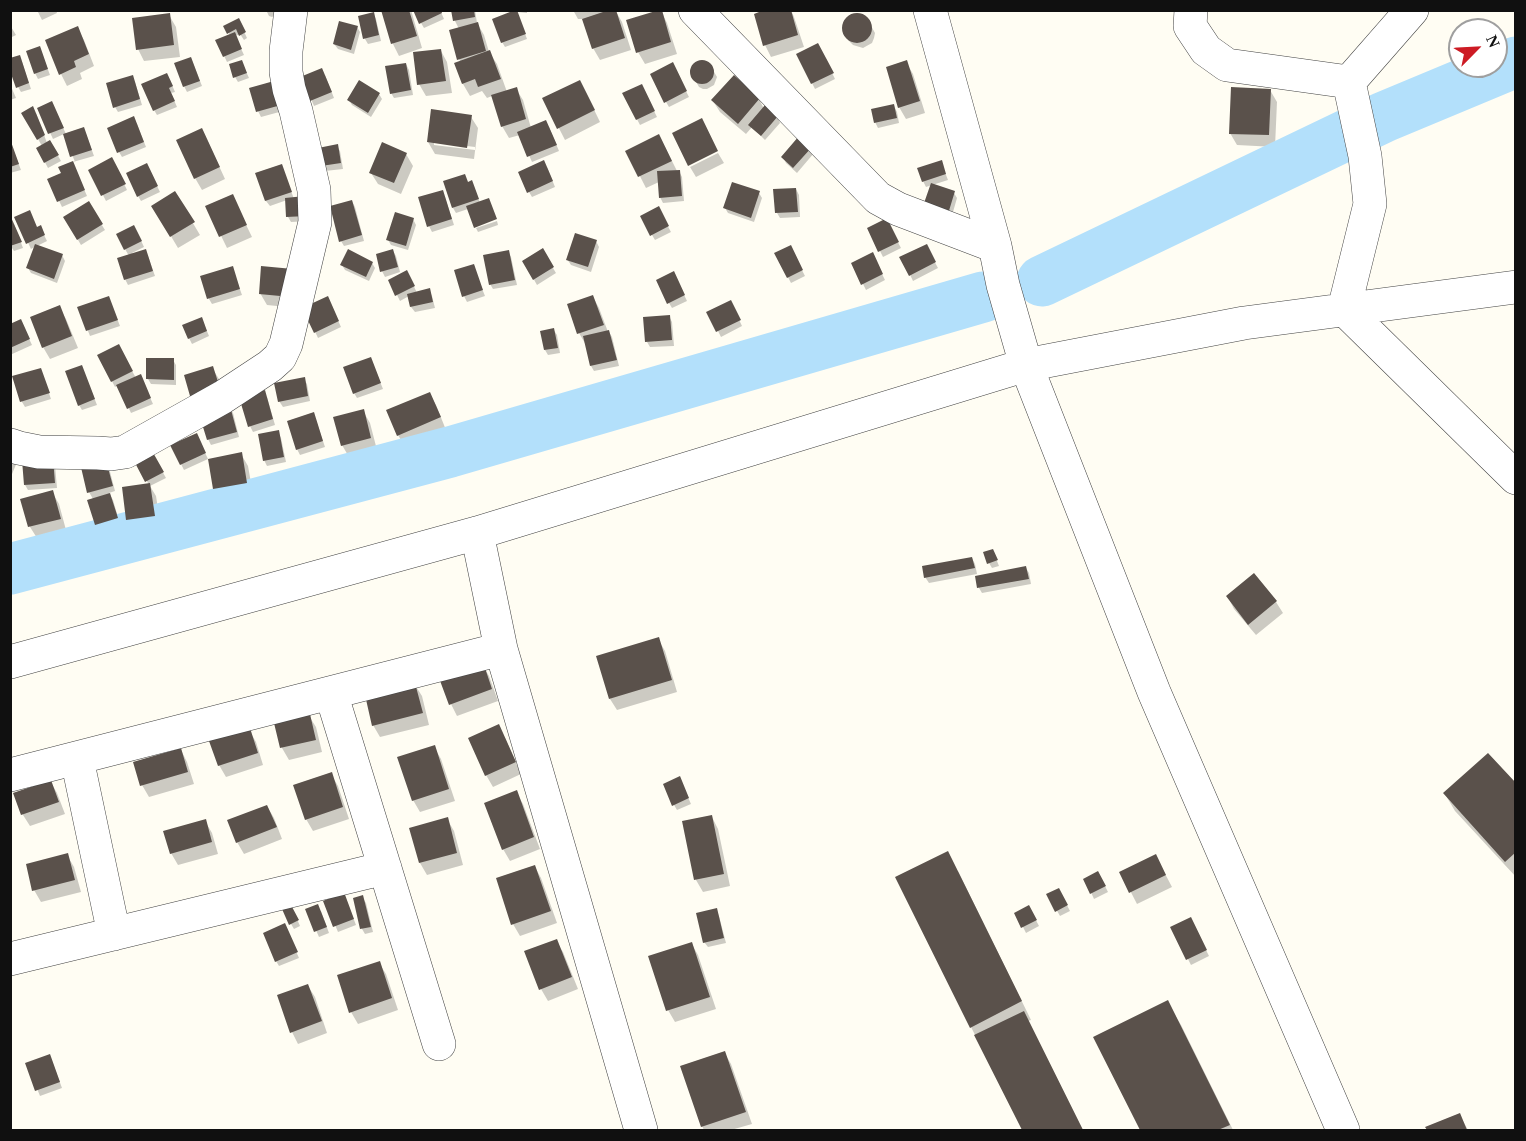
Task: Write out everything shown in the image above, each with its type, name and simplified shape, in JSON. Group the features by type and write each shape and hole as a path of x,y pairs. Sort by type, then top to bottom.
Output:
{"street":[{"path":"10,445 39,452 111,454 125,452 223,397 280,357 286,344 315,222 314,190 286,72 291,10"},
{"path":"695,10 878,198 898,209 995,246"},
{"path":"930,10 1026,365 1154,692 1343,1131"},
{"path":"1191,10 1190,26 1206,50 1227,64 1352,94"},
{"path":"1344,309 1370,204 1365,156 1352,94 1412,10"},
{"path":"10,662 477,533 1026,365 1244,323 1515,287"},
{"path":"1344,309 1515,478"},
{"path":"477,533 501,649 641,1131"},
{"path":"10,775 501,649"},
{"path":"331,693 439,1044"},
{"path":"77,759 114,934"},
{"path":"10,959 385,868"}],"building":[{"path":"381,10 409,10 417,36 391,44"},
{"path":"413,10 441,10 442,13 419,24"},
{"path":"451,10 474,10 475,17 453,21"},
{"path":"517,10 526,34 501,43 492,19"},
{"path":"616,10 625,38 592,49 582,19"},
{"path":"662,10 671,42 636,53 626,20"},
{"path":"764,10 791,10 798,35 763,46 754,14"},
{"path":"374,12 379,35 363,39 358,16"},
{"path":"170,13 174,45 136,50 132,18"},
{"path":"857,13 868,17 872,28 868,39 857,43 846,39 842,28 846,17"},
{"path":"239,18 246,32 239,36 236,29 227,34 223,26"},
{"path":"339,21 358,26 351,50 333,44"},
{"path":"478,22 486,51 457,60 449,30"},
{"path":"78,26 89,54 74,61 76,67 59,75 45,40"},
{"path":"235,32 242,49 223,57 215,40"},
{"path":"818,43 834,73 811,84 796,54"},
{"path":"40,46 48,69 34,74 26,51"},
{"path":"441,49 446,81 417,85 413,52"},
{"path":"490,50 501,79 478,87 475,79 462,84 454,63"},
{"path":"20,55 29,83 16,88 10,71 10,58"},
{"path":"191,57 200,81 183,87 174,63"},
{"path":"242,60 247,73 233,78 229,64"},
{"path":"702,60 711,63 714,72 711,81 702,84 693,81 690,72 693,63"},
{"path":"907,60 920,101 898,108 886,67"},
{"path":"673,62 687,91 664,103 650,74"},
{"path":"406,63 411,90 390,94 385,66"},
{"path":"322,68 332,92 310,101 300,77"},
{"path":"167,73 173,86 169,88 175,101 153,111 141,84"},
{"path":"133,75 140,99 113,108 106,83"},
{"path":"734,75 760,98 738,124 711,100"},
{"path":"359,80 380,93 368,113 347,100"},
{"path":"580,80 595,110 557,129 542,98"},
{"path":"274,81 281,105 256,112 249,88"},
{"path":"642,84 655,111 636,120 622,93"},
{"path":"517,87 526,119 501,127 491,95"},
{"path":"1231,87 1271,89 1269,135 1229,134"},
{"path":"52,101 64,128 48,134 37,108"},
{"path":"894,104 897,118 874,123 871,109"},
{"path":"765,105 778,116 761,136 748,125"},
{"path":"33,106 45,135 37,140 21,113"},
{"path":"431,109 472,115 467,148 427,142"},
{"path":"134,116 144,142 117,153 107,128"},
{"path":"702,118 718,151 688,166 672,133"},
{"path":"546,120 557,145 527,157 517,132"},
{"path":"84,127 92,150 70,157 63,134"},
{"path":"202,128 220,167 194,179 176,140"},
{"path":"659,134 672,161 638,177 625,151"},
{"path":"799,136 812,147 793,168 781,157"},
{"path":"10,139 19,164 10,167"},
{"path":"50,140 59,155 44,163 36,148"},
{"path":"382,142 407,153 394,183 369,173"},
{"path":"338,144 341,163 321,166 318,148"},
{"path":"112,157 126,184 101,196 88,170"},
{"path":"544,160 553,181 527,193 518,172"},
{"path":"942,160 946,174 922,182 917,168"},
{"path":"73,161 85,190 57,202 47,179 61,173 58,167"},
{"path":"147,163 158,186 137,197 126,173"},
{"path":"282,164 292,192 265,201 255,173"},
{"path":"680,170 682,196 659,198 657,171"},
{"path":"465,174 468,182 472,180 479,199 452,208 443,181"},
{"path":"732,182 760,191 751,218 723,208"},
{"path":"931,183 955,191 948,214 923,206"},
{"path":"796,188 798,212 775,213 773,189"},
{"path":"443,190 452,219 427,227 418,197"},
{"path":"175,191 195,222 170,237 151,206"},
{"path":"233,194 247,225 219,237 205,206"},
{"path":"305,196 307,216 286,217 285,198"},
{"path":"489,198 497,219 474,228 466,206"},
{"path":"352,200 362,235 339,242 330,206"},
{"path":"89,201 103,224 77,240 63,217"},
{"path":"659,206 669,226 650,236 640,216"},
{"path":"30,210 37,227 41,225 45,235 26,244 14,217"},
{"path":"395,212 414,218 406,246 386,240"},
{"path":"10,215 22,242 10,246"},
{"path":"887,218 899,242 878,252 867,228"},
{"path":"134,225 142,241 124,250 116,234"},
{"path":"575,233 597,240 588,267 566,260"},
{"path":"35,244 63,254 54,279 26,268"},
{"path":"927,244 936,262 909,276 899,257"},
{"path":"791,245 803,270 787,278 774,253"},
{"path":"543,248 554,267 533,280 522,261"},
{"path":"146,249 153,271 124,280 117,258"},
{"path":"348,249 373,262 366,277 340,265"},
{"path":"393,249 398,267 380,272 376,254"},
{"path":"509,250 515,280 489,285 483,255"},
{"path":"873,252 883,274 861,285 851,263"},
{"path":"474,264 483,290 462,297 454,270"},
{"path":"233,266 240,289 207,299 200,276"},
{"path":"261,266 293,269 291,297 259,294"},
{"path":"407,270 415,286 395,296 388,280"},
{"path":"674,271 685,295 667,304 656,280"},
{"path":"430,288 433,302 410,307 407,294"},
{"path":"593,295 604,325 577,334 567,304"},
{"path":"109,296 118,320 86,331 77,307"},
{"path":"328,296 339,321 314,333 302,308"},
{"path":"731,300 741,320 716,332 706,312"},
{"path":"60,305 72,336 42,348 30,317"},
{"path":"670,315 672,340 645,342 643,317"},
{"path":"202,317 207,331 188,339 182,325"},
{"path":"21,319 30,339 10,348 10,324"},
{"path":"554,328 558,348 544,350 540,331"},
{"path":"609,330 617,360 590,366 583,336"},
{"path":"119,344 133,371 111,382 97,355"},
{"path":"371,357 381,383 353,394 343,367"},
{"path":"146,358 174,358 174,380 146,379"},
{"path":"82,365 95,399 78,406 65,371"},
{"path":"213,366 222,395 192,403 184,375"},
{"path":"41,368 50,393 20,402 12,376"},
{"path":"141,374 151,398 127,409 116,385"},
{"path":"305,377 308,396 278,402 274,383"},
{"path":"265,390 273,419 248,427 239,397"},
{"path":"430,392 441,417 397,436 386,410"},
{"path":"230,406 237,432 207,440 199,414"},
{"path":"364,409 371,438 341,446 333,417"},
{"path":"314,412 323,441 296,450 287,421"},
{"path":"279,430 284,457 263,461 258,434"},
{"path":"197,433 206,453 180,465 170,445"},
{"path":"151,449 164,472 145,482 133,459"},
{"path":"242,452 247,483 213,489 208,459"},
{"path":"105,457 113,486 87,493 80,463"},
{"path":"53,458 55,483 24,485 22,460"},
{"path":"150,483 155,516 126,520 122,487"},
{"path":"53,490 61,519 28,527 20,499"},
{"path":"110,493 118,518 95,525 87,500"},
{"path":"993,549 998,560 987,564 983,552"},
{"path":"972,557 975,568 924,578 922,566"},
{"path":"1026,566 1029,579 977,588 975,576"},
{"path":"1254,573 1277,601 1248,625 1226,596"},
{"path":"659,637 672,680 609,699 596,656"},
{"path":"483,662 492,689 449,705 439,678"},
{"path":"415,683 423,713 372,726 365,695"},
{"path":"310,714 316,740 280,748 274,723"},
{"path":"499,724 516,762 485,776 468,738"},
{"path":"250,728 258,753 218,766 209,741"},
{"path":"435,745 449,789 412,801 397,757"},
{"path":"181,748 188,772 140,786 133,762"},
{"path":"1488,753 1516,783 1516,852 1505,862 1443,793"},
{"path":"332,772 343,807 305,820 293,785"},
{"path":"680,776 689,798 672,806 663,784"},
{"path":"51,780 59,802 21,815 13,793"},
{"path":"517,790 534,837 502,850 484,803"},
{"path":"267,805 277,827 236,843 227,820"},
{"path":"712,815 724,874 694,880 682,821"},
{"path":"448,817 457,853 419,863 409,828"},
{"path":"206,819 212,842 170,854 163,831"},
{"path":"948,851 1022,1001 970,1028 895,877"},
{"path":"68,853 75,880 32,891 26,864"},
{"path":"1156,854 1166,875 1129,893 1119,872"},
{"path":"535,865 551,911 511,925 496,878"},
{"path":"1098,871 1106,886 1090,894 1083,879"},
{"path":"1059,888 1068,905 1055,912 1046,894"},
{"path":"344,892 354,919 333,927 323,901"},
{"path":"363,895 371,927 360,929 353,898"},
{"path":"318,904 327,927 314,932 305,909"},
{"path":"291,905 299,920 289,925 282,909"},
{"path":"1029,905 1037,920 1021,928 1014,913"},
{"path":"717,908 724,938 703,943 696,913"},
{"path":"1191,917 1207,950 1186,960 1170,927"},
{"path":"285,923 298,952 275,962 263,933"},
{"path":"557,939 572,977 539,990 524,951"},
{"path":"692,942 710,997 666,1011 648,956"},
{"path":"380,961 392,998 349,1013 337,975"},
{"path":"308,984 322,1021 290,1033 277,995"},
{"path":"1168,1000 1230,1125 1218,1130 1140,1130 1093,1037"},
{"path":"1024,1011 1083,1130 1022,1130 974,1035"},
{"path":"725,1051 746,1112 701,1127 680,1066"},
{"path":"50,1054 60,1082 35,1091 25,1063"},
{"path":"1460,1113 1467,1130 1427,1130 1425,1127"}],"waterway":[{"path":"1042,281 1384,117 1516,62"},
{"path":"10,569 450,452 983,297"}]}
